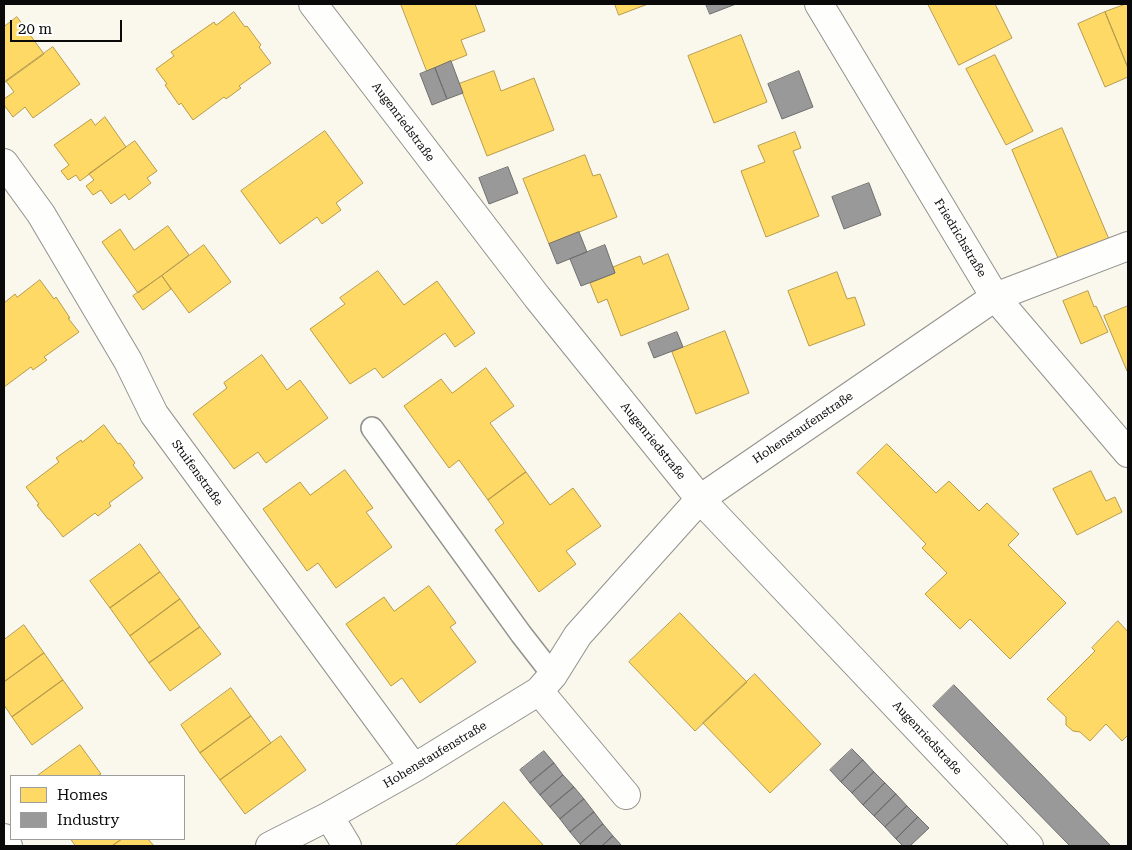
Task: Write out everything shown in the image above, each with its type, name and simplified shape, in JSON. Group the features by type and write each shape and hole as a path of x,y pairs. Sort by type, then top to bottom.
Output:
{"street":[{"name":"Augenriedstraße","path":"313,4 537,297 700,498 1029,846"},
{"name":"Friedrichstraße","path":"819,4 995,297 1128,453"},
{"name":"Stuifenstraße","path":"4,163 41,214 128,361 154,414 414,768"},
{"name":"Hohenstaufenstraße","path":"270,846 329,816 414,768 546,683 578,635 700,498 995,297 1128,246"},
{"path":"546,683 626,795"},
{"path":"329,816 347,846"},
{"path":"4,838 8,846"}],"lane":[{"path":"372,428 521,634 546,683"}],"building: Homes":[{"path":"401,4 475,4 485,31 461,40 467,55 427,71"},
{"path":"615,4 648,4 619,15"},
{"path":"928,4 995,4 1012,38 959,65"},
{"path":"1128,4 1128,68 1105,12"},
{"path":"234,12 261,45 259,47 271,63 239,86 241,88 226,99 224,97 193,120 181,103 179,105 156,69 174,56 171,52 214,22 216,25"},
{"path":"1105,12 1128,68 1128,77 1105,87 1078,24"},
{"path":"17,17 44,54 4,83 4,27"},
{"path":"741,35 767,102 714,123 688,56"},
{"path":"53,47 80,84 33,118 25,107 13,117 4,105 4,99 14,92 6,81"},
{"path":"995,55 1033,131 1006,145 966,69"},
{"path":"494,71 501,91 534,78 554,130 487,156 459,84"},
{"path":"105,117 126,147 80,181 76,175 68,180 61,171 69,165 54,145 91,119 95,125"},
{"path":"1062,128 1111,244 1061,265 1012,150"},
{"path":"325,131 363,183 336,203 341,210 322,224 317,217 280,244 241,191"},
{"path":"795,132 801,148 793,151 819,216 766,237 741,171 765,162 758,146"},
{"path":"135,141 157,171 147,178 151,183 129,200 125,194 111,204 101,190 93,195 86,186 94,180 89,174"},
{"path":"585,155 593,176 600,174 617,217 549,244 523,179"},
{"path":"168,226 189,255 138,293 102,242 120,229 134,250"},
{"path":"204,245 231,282 189,313 162,276"},
{"path":"668,254 689,309 621,336 607,299 598,303 590,283 615,273 613,267 640,256 643,264"},
{"path":"378,271 404,305 437,281 475,333 455,347 445,333 383,378 375,368 350,384 310,329 345,304 340,298"},
{"path":"837,272 847,299 855,297 865,325 809,346 788,291"},
{"path":"162,276 171,289 143,310 133,296"},
{"path":"40,280 54,299 56,297 70,318 68,318 79,332 44,357 47,360 33,370 31,367 4,387 4,303 15,294 17,297"},
{"path":"1088,291 1094,307 1096,306 1108,332 1081,344 1063,301"},
{"path":"1128,306 1128,370 1127,371 1104,316"},
{"path":"725,331 749,393 696,414 672,352"},
{"path":"262,355 287,390 300,380 328,418 266,463 258,452 234,469 193,414 227,388 224,383"},
{"path":"486,368 514,406 490,423 526,472 488,500 459,460 449,468 404,406 441,379 452,393"},
{"path":"104,425 135,463 133,465 143,478 109,503 111,506 98,516 95,513 63,537 37,505 39,504 26,487 59,462 56,458 81,440 82,442"},
{"path":"887,444 936,493 949,481 979,511 987,503 1019,534 1008,545 1066,603 1010,659 970,619 960,629 925,594 947,573 922,548 926,544 857,473"},
{"path":"345,470 373,508 366,512 392,547 336,588 318,563 307,571 263,509 300,482 310,495"},
{"path":"1091,471 1106,501 1115,497 1122,512 1077,535 1053,489"},
{"path":"526,472 550,505 573,488 601,526 566,551 576,564 539,592 495,530 504,523 488,500"},
{"path":"140,544 160,572 110,608 90,581"},
{"path":"160,572 180,599 130,636 110,608"},
{"path":"429,586 456,623 450,627 476,662 420,703 402,678 391,686 346,624 384,597 394,611"},
{"path":"180,599 200,627 149,663 130,636"},
{"path":"680,613 747,682 695,731 629,662"},
{"path":"1118,621 1128,632 1128,735 1122,741 1106,724 1090,741 1080,732 1073,731 1066,725 1066,717 1047,699 1095,651 1092,648"},
{"path":"24,625 44,653 4,682 4,640"},
{"path":"200,627 221,654 170,691 149,663"},
{"path":"44,653 63,680 12,717 4,705 4,682"},
{"path":"755,674 821,744 770,793 703,723"},
{"path":"63,680 83,708 32,745 12,717"},
{"path":"231,688 251,716 200,753 181,725"},
{"path":"251,716 271,743 220,780 200,753"},
{"path":"281,736 306,770 245,814 220,780"},
{"path":"80,745 101,774 99,775 38,775"},
{"path":"504,802 544,846 455,846"},
{"path":"72,840 121,840 112,846 76,846"},
{"path":"121,840 149,840 154,846 112,846"}],"building: Industry":[{"path":"706,4 736,4 710,14"},
{"path":"451,61 463,93 447,99 435,68"},
{"path":"435,68 447,99 432,105 420,74"},
{"path":"799,71 813,107 782,119 768,84"},
{"path":"508,167 518,193 489,204 479,178"},
{"path":"869,183 881,215 844,229 832,197"},
{"path":"579,232 587,252 557,264 549,244"},
{"path":"605,245 615,273 581,286 570,259"},
{"path":"677,332 683,347 654,358 648,343"},
{"path":"954,685 1111,846 1070,846 933,706"},
{"path":"852,749 863,760 841,782 830,770"},
{"path":"544,751 554,763 530,783 520,770"},
{"path":"863,760 874,772 852,793 841,782"},
{"path":"554,763 563,775 540,795 530,783"},
{"path":"874,772 885,783 863,805 852,793"},
{"path":"563,775 574,787 550,807 540,795"},
{"path":"885,783 896,794 874,816 863,805"},
{"path":"574,787 584,799 560,819 550,807"},
{"path":"896,794 907,806 885,827 874,816"},
{"path":"584,799 594,812 570,832 560,819"},
{"path":"907,806 918,817 896,839 885,827"},
{"path":"594,812 603,824 580,844 570,832"},
{"path":"918,817 929,828 910,846 903,846 896,839"},
{"path":"603,824 613,836 602,846 582,846 580,844"},
{"path":"613,836 622,846 602,846"}]}
